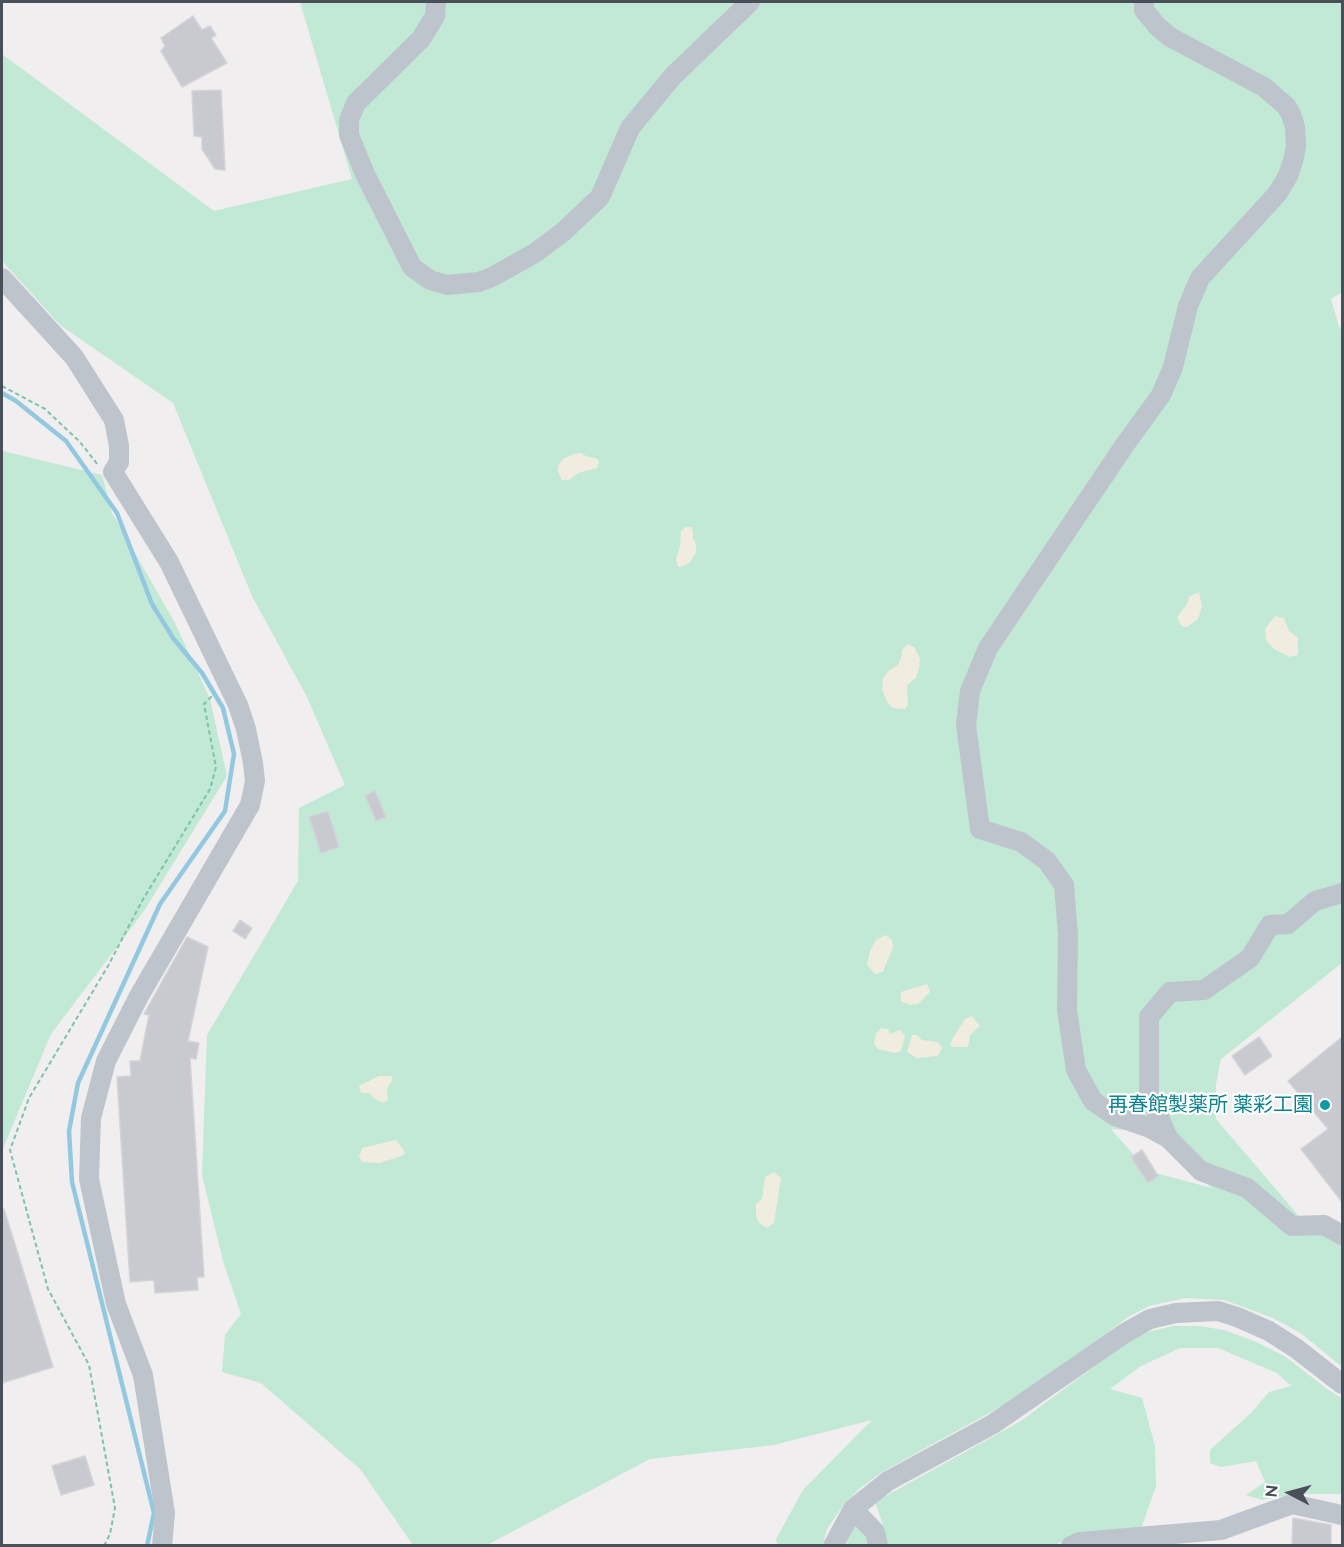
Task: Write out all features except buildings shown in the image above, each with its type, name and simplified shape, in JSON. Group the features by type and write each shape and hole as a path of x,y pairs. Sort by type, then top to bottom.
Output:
{"street":[{"path":"436,2 435,16 421,39 356,103 349,120 349,135 365,174 412,267 430,280 447,285 479,282 535,253 600,197 630,128 673,76 750,2"},
{"path":"1144,2 1144,10 1170,37 1264,87 1286,106 1295,127 1296,147 1288,176 1277,194 1200,278 1188,306 1173,367 1161,395 988,648 970,692 966,725 980,828 1021,842 1047,861 1064,885 1068,935 1068,1010 1076,1070 1093,1101 1115,1116 1150,1128 1168,1138 1201,1171 1247,1188 1292,1226 1324,1226 1342,1235"},
{"path":"2,278 74,357 114,420 119,454 118,462 112,472 169,562 238,705 246,729 255,782 250,805 139,996 106,1062 91,1118 88,1179 116,1304 143,1375 165,1513 162,1545"},
{"path":"1168,1138 1149,1094 1149,1017 1170,992 1204,990 1250,958 1270,925 1288,924 1315,901 1342,893"},
{"path":"833,1545 853,1509 888,1481 993,1424 1125,1333 1150,1319 1176,1313 1218,1311 1237,1317 1269,1331 1297,1348 1342,1384"},
{"path":"1071,1545 1080,1542 1221,1530 1292,1504 1342,1515"},
{"path":"853,1509 875,1532 878,1545"}],"path":[{"path":"2,386 45,409 80,442 101,469 112,472"}],"green space":[{"path":"300,2 1342,2 1342,292 1331,299 1340,330 1342,317 1342,963 1221,1059 1216,1084 1216,1119 1303,1221 1342,1244 1342,1367 1302,1334 1273,1318 1224,1300 1186,1298 1149,1306 1128,1317 1033,1389 882,1472 859,1489 844,1504 827,1529 822,1546 777,1545 776,1539 803,1490 872,1420 774,1445 650,1459 487,1545 413,1545 361,1470 261,1383 222,1372 225,1335 241,1314 223,1261 202,1175 207,1035 298,881 299,808 345,785 307,697 252,596 173,403 60,325 2,261 2,54 214,211 352,179","holes":["1142,1114 1169,1151 1212,1188 1148,1171 1111,1129 1131,1130"]},
{"path":"3,451 102,475 112,513 175,623 210,699 227,776 144,911 51,1034 2,1151"},
{"path":"1173,1326 1199,1326 1224,1330 1254,1341 1286,1357 1342,1398 1342,1494 1293,1494 1262,1500 1246,1495 1265,1482 1256,1461 1221,1467 1210,1463 1210,1450 1251,1413 1269,1392 1291,1386 1277,1373 1218,1348 1180,1348 1141,1366 1110,1389 1142,1398 1155,1446 1156,1486 1141,1529 1082,1534 1054,1545 886,1545 884,1528 875,1502 1021,1421 1122,1346 1144,1333"},
{"path":"855,1525 867,1534 868,1545 845,1546"}],"sand":[{"path":"581,453 598,459 597,468 578,473 569,480 562,480 558,466 563,459"},
{"path":"686,527 691,527 693,531 696,553 689,563 678,567 676,559 681,531"},
{"path":"1199,592 1202,607 1198,619 1184,627 1177,617 1187,604 1189,597"},
{"path":"1275,616 1284,618 1289,631 1298,638 1298,655 1290,657 1274,649 1266,640 1265,629"},
{"path":"908,644 914,647 920,658 919,668 916,678 907,685 908,705 905,709 893,708 887,702 882,689 883,679 888,671 897,666 902,650"},
{"path":"886,935 892,940 893,947 883,972 875,974 867,965 870,951 876,940"},
{"path":"927,984 930,992 918,1004 910,1005 901,1001 901,992"},
{"path":"972,1016 980,1026 970,1035 968,1047 950,1045 965,1019"},
{"path":"881,1028 888,1029 890,1034 900,1030 905,1036 901,1051 895,1053 878,1049 874,1044 876,1034"},
{"path":"912,1035 922,1040 938,1042 942,1048 938,1056 917,1058 907,1052"},
{"path":"379,1076 391,1076 393,1080 387,1088 388,1100 383,1103 369,1093 361,1093 359,1086"},
{"path":"396,1140 405,1152 404,1155 380,1163 362,1162 359,1156 362,1148"},
{"path":"774,1172 781,1178 774,1223 767,1228 759,1223 756,1216 756,1204 762,1199 765,1177"}],"waterway":[{"path":"2,393 16,401 66,441 117,513 152,604 173,638 202,673 223,708 234,754 225,811 160,904 78,1083 69,1131 72,1182 154,1513 147,1546"}],"place":[{"name":"再春館製薬所 薬彩工園","path":"1325,1105"}]}
